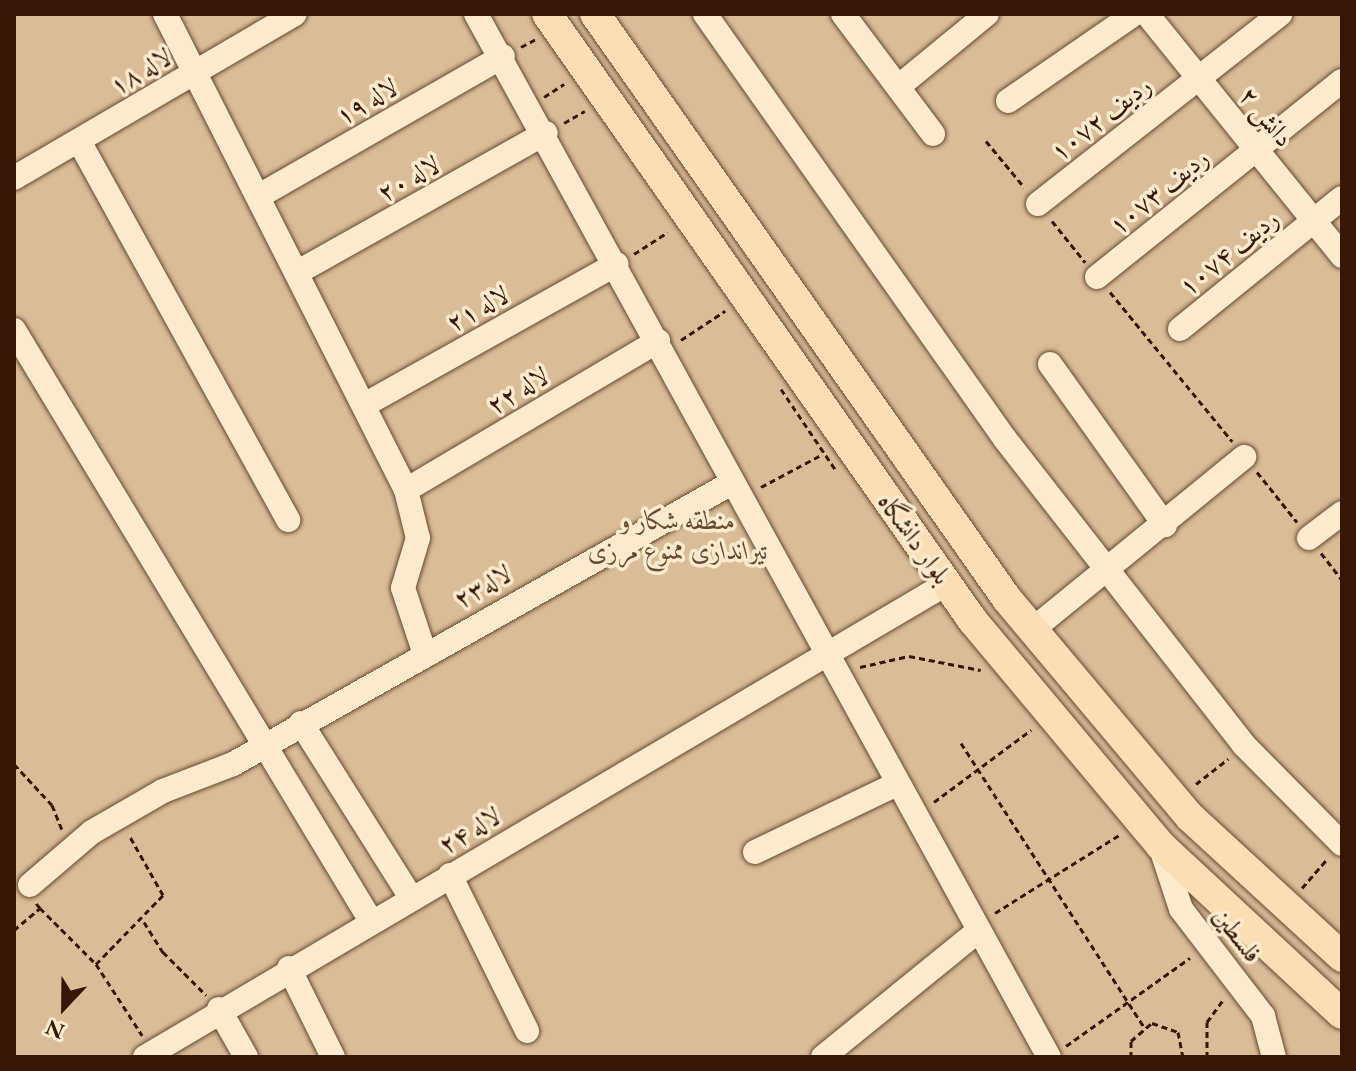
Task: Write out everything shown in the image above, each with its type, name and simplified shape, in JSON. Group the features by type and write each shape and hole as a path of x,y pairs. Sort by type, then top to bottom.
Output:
{"main road":[{"name":"بلوار دانشگاه","path":"595,14 1032,630 1175,800 1342,957"},
{"name":"بلوار دانشگاه","path":"552,21 946,584 1023,683 1150,834 1342,1014"}],"street":[{"path":"165,14 198,71 366,404 406,490 418,538 403,588 424,651"},
{"name":"لاله ۱۸","path":"14,178 295,14"},
{"path":"476,14 546,133 734,491 826,658 979,930 1056,1052"},
{"path":"705,14 1005,439 1244,745 1341,843"},
{"path":"843,14 933,134"},
{"path":"898,87 987,14"},
{"path":"1008,101 1134,14"},
{"name":"دانش ۲","path":"1147,14 1342,256"},
{"name":"ردیف ۱۰۷۲","path":"1038,204 1280,14"},
{"name":"لاله ۱۹","path":"259,196 503,56"},
{"name":"ردیف ۱۰۷۳","path":"1097,277 1342,81"},
{"name":"لاله ۲۰","path":"298,272 546,133"},
{"path":"79,141 288,520"},
{"name":"ردیف ۱۰۷۴","path":"1180,329 1342,198"},
{"name":"لاله ۲۱","path":"366,404 617,264"},
{"path":"14,330 371,921"},
{"name":"لاله ۲۲","path":"406,490 660,346"},
{"path":"1050,364 1165,525"},
{"path":"1032,630 1165,525 1244,457"},
{"name":"لاله۲۳","path":"30,885 69,851 117,818 265,746 424,651 734,491"},
{"path":"1309,538 1342,513"},
{"name":"لاله ۲۴","path":"149,1054 219,1009 826,658 946,584"},
{"path":"301,723 411,898"},
{"path":"755,852 897,784"},
{"name":"فلسطین","path":"1150,834 1181,909 1263,1016 1274,1057"},
{"path":"450,875 527,1031"},
{"path":"823,1057 979,930"},
{"path":"289,968 333,1057"},
{"path":"219,1009 246,1057"}],"path":[{"path":"503,56 552,21"},
{"path":"531,106 569,81"},
{"path":"546,133 606,99"},
{"path":"986,141 1342,580"},
{"path":"617,264 672,230 694,225"},
{"path":"660,346 728,309"},
{"path":"734,491 821,455"},
{"path":"839,679 909,656 1023,683"},
{"path":"915,816 1050,716"},
{"path":"961,743 1050,875 1144,1027"},
{"path":"1175,800 1244,745"},
{"path":"14,764 52,805 69,851"},
{"path":"96,964 144,922 163,884 117,818"},
{"path":"979,930 1050,875 1150,834"},
{"path":"1297,894 1341,843"},
{"path":"40,908 96,964 149,1054"},
{"path":"144,922 163,952 219,1009"},
{"path":"1056,1052 1210,944"},
{"path":"1207,1057 1207,1022 1241,985"},
{"path":"1131,1057 1131,1041 1144,1027 1166,1024 1178,1032 1183,1057"}],"green space":[{"name":"منطقه شکار و تیراندازی ممنوع مرزی","path":"14,14 1342,14 1342,1057 14,1057"}]}
